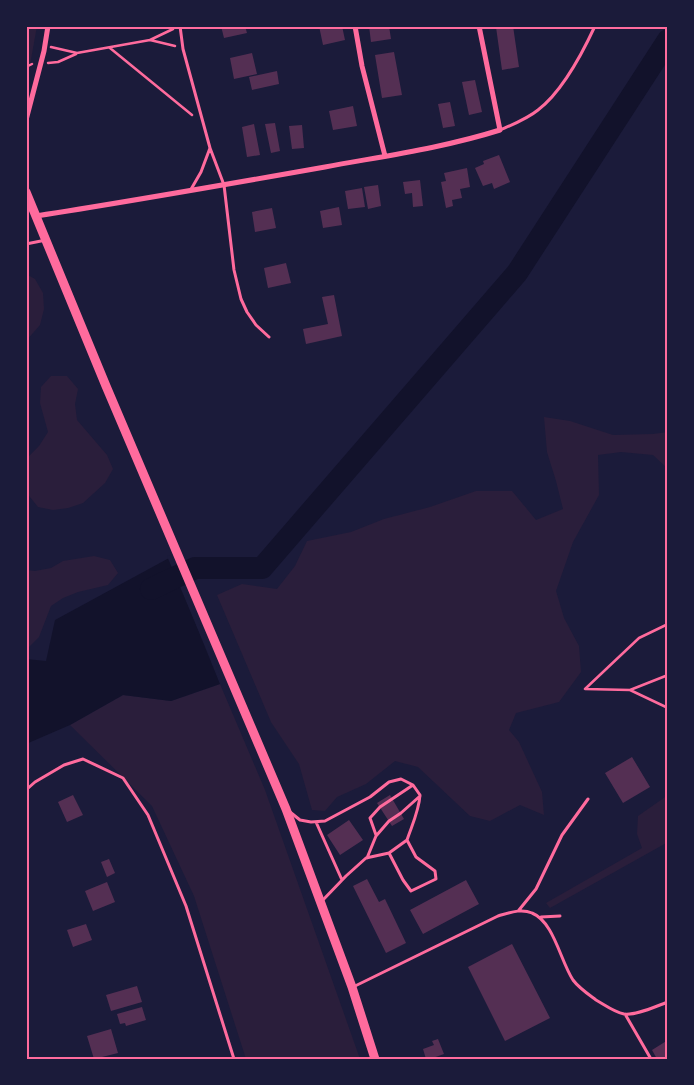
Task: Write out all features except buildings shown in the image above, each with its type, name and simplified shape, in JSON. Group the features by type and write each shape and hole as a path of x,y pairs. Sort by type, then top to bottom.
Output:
{"main road":[{"path":"27,194 106,386 273,776 352,988 375,1059"}],"street":[{"path":"26,118 45,46 48,26"},
{"path":"355,26 362,66 385,156"},
{"path":"36,216 190,192 385,156 500,130 479,26"}],"lane":[{"path":"179,26 183,49 203,124 224,185 234,270 242,299 251,318 269,337"},
{"path":"500,130 529,116 548,101 568,76 586,46 595,26"},
{"path":"190,192 201,172 210,148"},
{"path":"26,244 46,240"},
{"path":"26,790 35,782 64,765 83,759 123,778 148,815 186,906 234,1059"},
{"path":"286,809 300,820 325,821 370,797 389,782 401,779 413,785 420,795 419,807 407,840 389,852 366,858"},
{"path":"376,836 370,818 380,807 413,785"},
{"path":"321,902 366,858 376,836 388,821 401,813 420,795"},
{"path":"518,911 536,889 562,835 588,799"},
{"path":"316,822 342,880"},
{"path":"389,852 403,880 411,891 436,879 435,872 416,857 407,840"},
{"path":"352,988 498,916 518,911 530,912 540,918 550,929 566,967 575,982 609,1008 625,1014 641,1012 668,1002"},
{"path":"540,918 560,916"},
{"path":"625,1014 651,1059"}],"path":[{"path":"46,63 58,62 77,53 150,40 179,26"},
{"path":"150,40 183,49"},
{"path":"45,46 77,53"},
{"path":"110,48 203,124"},
{"path":"26,562 26,574"},
{"path":"668,624 639,638 585,689 630,690 668,675"},
{"path":"630,690 668,708"}],"shaded area":[{"path":"26,26 37,26 26,87"},
{"path":"26,274 35,279 43,293 44,309 40,325 26,341"},
{"path":"51,376 67,376 78,389 75,404 77,420 107,455 113,469 105,483 83,503 53,510 38,507 26,492 26,459 39,446 48,432 40,403 41,387"},
{"path":"544,417 570,421 613,435 668,432 668,469 653,455 621,452 598,455 599,495 573,542 556,591 564,618 579,646 581,672 559,702 516,713 509,730 519,742 542,792 544,815 520,805 490,821 470,816 418,767 395,761 366,784 337,797 325,811 312,810 299,764 271,722 217,595 242,584 277,589 295,566 307,541 351,532 384,519 430,507 476,491 512,491 536,520 563,509 547,452"},
{"path":"94,556 110,560 118,573 108,585 78,592 63,598 51,606 39,637 26,648 26,570 35,571 51,568 63,561"},
{"path":"169,558 220,684 171,701 123,695 70,725 26,744 26,659 46,661 55,620"},
{"path":"220,684 265,790 360,1059 246,1059 194,896 152,806 70,725 123,695 171,701"},
{"path":"668,795 668,842 550,908 546,903 642,848 637,834 638,816"}],"pier":[{"path":"170,555 172,557 223,683 222,686 167,556"}],"waterway":[{"path":"151,589 195,568 262,568 517,273 668,40"}]}
